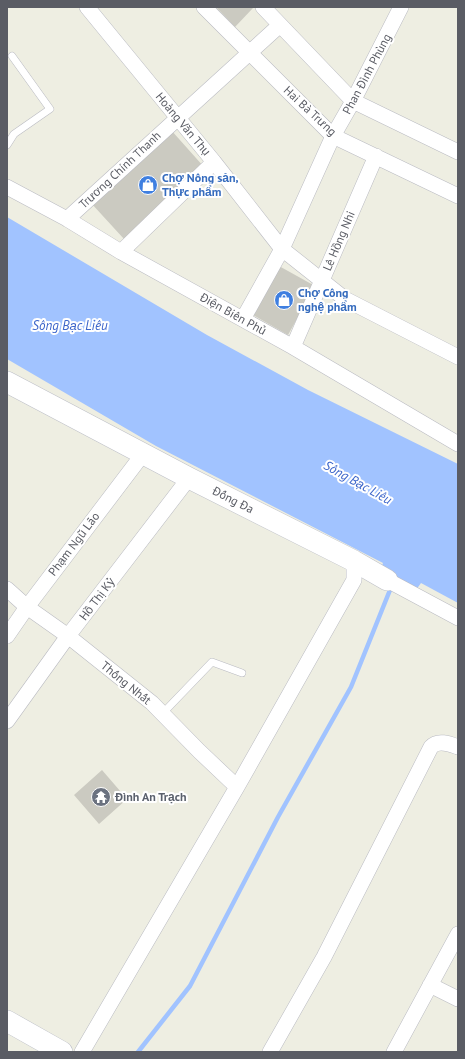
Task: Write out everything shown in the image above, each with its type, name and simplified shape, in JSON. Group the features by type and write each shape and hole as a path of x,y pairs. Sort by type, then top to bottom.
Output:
{"street":[{"name":"Hoàng Văn Thụ","path":"87,7 214,162 282,249 321,282 345,299 458,357"},
{"name":"Hai Bà Trưng","path":"204,7 333,136 458,196"},
{"path":"263,7 353,101 458,152"},
{"name":"Phan Đình Phùng","path":"243,319 282,249 333,136 353,101 401,7"},
{"name":"Trương Chính Thanh","path":"67,219 280,25"},
{"name":"Lê Hồng Nhi","path":"293,347 376,156"},
{"path":"121,252 214,162"},
{"name":"Điện Biên Phủ","path":"7,187 67,219 121,252 293,347 458,444"},
{"name":"Đống Đa","path":"7,382 189,478 354,561 458,618"},
{"name":"Phạm Ngũ Lão","path":"7,636 27,607 143,454"},
{"name":"Hồ Thị Kỷ","path":"7,721 68,636 189,478"},
{"path":"82,1052 237,787 354,580 354,561"},
{"name":"Thống Nhất","path":"7,589 27,607 68,636 152,703 237,787"},
{"path":"270,1052 324,957 432,747 434,744 442,743 458,747"},
{"path":"394,1052 458,934"},
{"path":"430,985 458,999"},
{"path":"7,1022 62,1052"}],"lane":[{"path":"7,145 14,134 50,108 12,56"},
{"path":"162,714 212,662 242,673"}],"water":[{"name":"Sông Bạc Liêu","path":"7,217 207,335 308,390 458,464 458,603 421,583 416,590 380,571 383,563 156,446 7,359"}],"building":[{"path":"216,7 252,7 253,8 235,27"},
{"name":"Chợ Nông sản, Thực phẩm","path":"171,130 204,167 124,239 91,203"},
{"name":"Chợ Công nghệ phẩm","path":"279,266 315,286 288,335 253,315"},
{"name":"Đình An Trạch","path":"102,770 127,799 99,824 74,795"}],"waterway":[{"path":"138,1052 190,986 278,817 351,687 392,585"}],"place":[{"name":"Chợ Nông sản, Thực phẩm","path":"148,185"},
{"name":"Chợ Công nghệ phẩm","path":"284,300"},
{"name":"Đình An Trạch","path":"101,797"}]}
